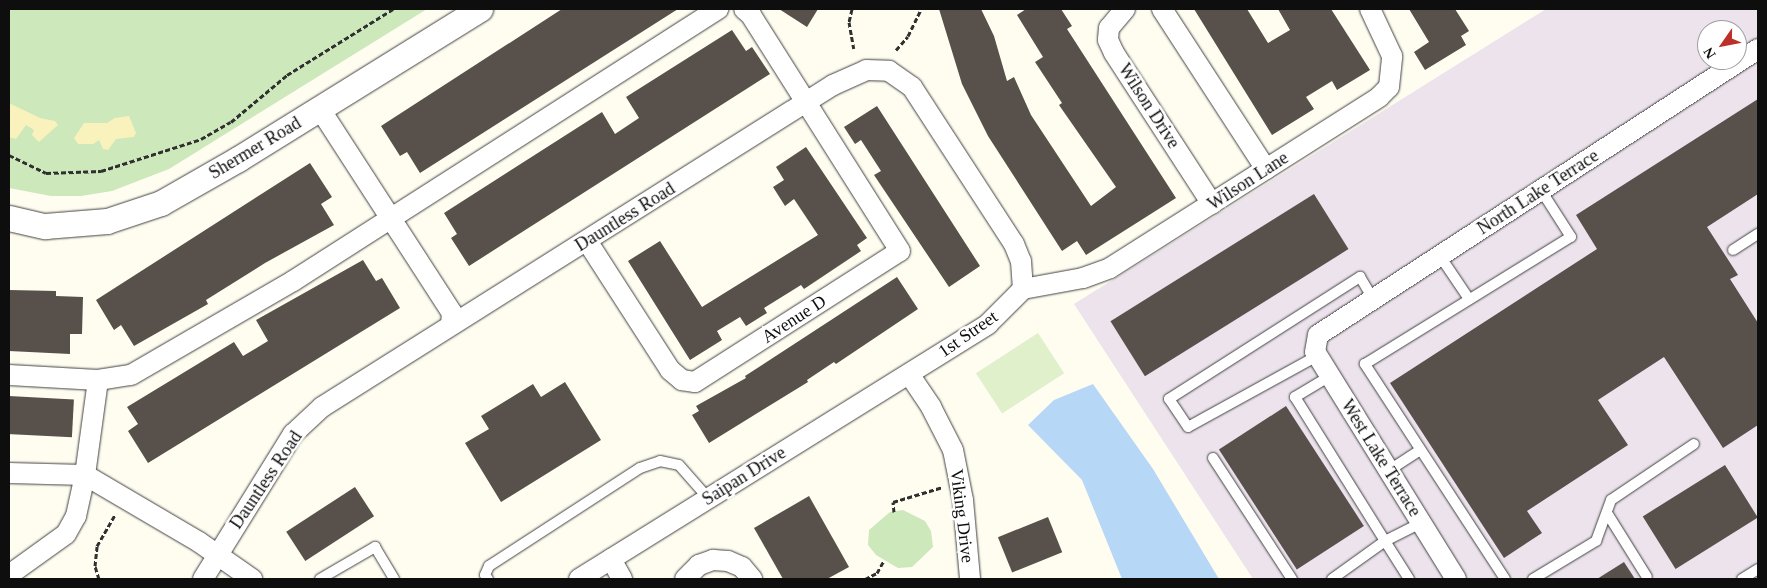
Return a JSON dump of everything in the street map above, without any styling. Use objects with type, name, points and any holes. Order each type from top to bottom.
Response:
[{"type":"street","name":"Shermer Road","points":[[9,218],[45,226],[107,220],[161,203],[320,109],[480,9]]},
{"type":"street","points":[[9,375],[98,380],[131,375],[391,219],[718,9]]},
{"type":"street","points":[[744,9],[752,15],[806,102]]},
{"type":"street","name":"Wilson Drive","points":[[1125,9],[1108,28],[1108,40],[1114,53],[1212,204]]},
{"type":"street","points":[[1162,9],[1266,169]]},
{"type":"street","name":"Wilson Lane","points":[[1023,289],[1083,278],[1110,268],[1379,97],[1388,87],[1392,56],[1370,9]]},
{"type":"street","name":"North Lake Terrace","points":[[1317,356],[1315,352],[1318,335],[1758,49]]},
{"type":"street","name":"Dauntless Road","points":[[202,579],[293,434],[322,407],[806,102],[866,70],[889,71],[907,80],[1014,244],[1021,261],[1023,289]]},
{"type":"street","name":"Avenue D","points":[[587,241],[670,370],[682,380],[696,382],[900,251],[806,102]]},
{"type":"street","points":[[320,109],[452,313],[452,325]]},
{"type":"street","name":"1st Street","points":[[909,374],[988,324],[1023,289]]},
{"type":"street","name":"West Lake Terrace","points":[[1317,356],[1456,579]]},
{"type":"street","name":"Viking Drive","points":[[909,374],[931,407],[953,450],[960,484],[970,579]]},
{"type":"street","name":"Saipan Drive","points":[[579,579],[909,374]]},
{"type":"street","points":[[9,575],[66,534],[76,516],[85,475],[98,380]]},
{"type":"street","points":[[9,473],[85,475],[217,555],[252,579]]},
{"type":"street","points":[[611,558],[622,579]]},
{"type":"street","points":[[685,579],[699,565],[713,560],[728,561],[742,567],[752,579]]},
{"type":"lane","points":[[1505,579],[1365,364],[1571,237],[1541,190]]},
{"type":"lane","points":[[1734,250],[1758,234]]},
{"type":"lane","points":[[1440,256],[1469,299]]},
{"type":"lane","points":[[1317,356],[1188,427],[1169,398],[1360,278],[1373,299]]},
{"type":"lane","points":[[1330,376],[1295,397],[1410,579]]},
{"type":"lane","points":[[1533,579],[1596,541],[1611,500],[1694,444]]},
{"type":"lane","points":[[1388,471],[1420,450]]},
{"type":"lane","points":[[1214,458],[1292,579]]},
{"type":"lane","points":[[488,579],[485,575],[489,566],[640,468],[660,461],[679,465],[708,498]]},
{"type":"lane","points":[[1606,513],[1647,577]]},
{"type":"lane","points":[[1332,579],[1385,541],[1421,523]]},
{"type":"lane","points":[[320,579],[374,547],[394,579]]},
{"type":"lane","points":[[1742,579],[1758,569]]},
{"type":"path","points":[[9,155],[46,173],[101,171],[201,139],[231,122],[287,76],[393,9]]},
{"type":"path","points":[[852,9],[849,22],[854,48]]},
{"type":"path","points":[[896,50],[908,36],[921,9]]},
{"type":"path","points":[[894,512],[893,502],[960,484]]},
{"type":"path","points":[[99,579],[95,566],[97,546],[115,514]]},
{"type":"path","points":[[865,579],[877,573],[883,562]]},
{"type":"shaded area","points":[[1546,9],[1758,9],[1758,579],[1253,579],[1074,304]]},
{"type":"green space","points":[[9,9],[427,9],[169,169],[112,191],[81,196],[51,196],[9,188]]},
{"type":"green space","points":[[1038,333],[1064,373],[1002,414],[976,373]]},
{"type":"green space","points":[[903,510],[925,521],[931,531],[933,547],[912,567],[898,568],[876,555],[868,545],[869,530],[890,512]]},
{"type":"sand","points":[[9,103],[40,118],[55,121],[58,125],[39,142],[32,135],[34,130],[26,125],[16,139],[9,137]]},
{"type":"sand","points":[[129,116],[136,133],[134,137],[116,139],[108,150],[103,149],[99,140],[93,144],[78,144],[74,138],[84,123],[107,123],[115,118]]},
{"type":"water","points":[[1093,384],[1153,469],[1219,579],[1122,579],[1082,480],[1028,425],[1054,400]]},
{"type":"building","points":[[562,9],[678,9],[420,173],[407,152],[400,156],[381,126]]},
{"type":"building","points":[[779,9],[818,9],[807,27]]},
{"type":"building","points":[[939,9],[981,9],[994,36],[1007,81],[1014,77],[1031,115],[1091,206],[1116,187],[1059,105],[1062,103],[1035,62],[1043,57],[1017,15],[1026,9],[1061,9],[1072,26],[1067,29],[1176,198],[1086,255],[1077,241],[1062,251],[988,136],[962,84]]},
{"type":"building","points":[[1194,9],[1247,9],[1268,43],[1290,30],[1278,9],[1331,9],[1370,70],[1337,90],[1332,81],[1306,97],[1314,109],[1272,135]]},
{"type":"building","points":[[1409,9],[1455,9],[1469,31],[1461,36],[1466,45],[1425,70],[1414,52],[1429,42]]},
{"type":"building","points":[[732,30],[746,51],[752,47],[770,74],[469,266],[451,238],[457,234],[444,213],[602,112],[615,134],[639,118],[626,97]]},
{"type":"building","points":[[1758,99],[1758,194],[1707,227],[1738,275],[1730,279],[1758,323],[1758,425],[1723,448],[1664,357],[1598,400],[1628,445],[1527,511],[1542,533],[1504,558],[1390,383],[1597,249],[1576,215]]},
{"type":"building","points":[[877,106],[980,266],[949,287],[874,175],[881,171],[861,140],[855,144],[844,127]]},
{"type":"building","points":[[806,147],[867,238],[857,245],[861,251],[804,289],[801,285],[764,308],[767,313],[746,326],[740,317],[717,331],[722,340],[690,360],[628,261],[660,241],[702,307],[818,235],[794,199],[785,206],[773,187],[784,180],[776,167]]},
{"type":"building","points":[[310,163],[332,197],[321,204],[334,225],[265,263],[206,300],[208,304],[134,346],[121,325],[114,330],[96,300]]},
{"type":"building","points":[[1314,194],[1348,249],[1145,376],[1110,321]]},
{"type":"building","points":[[363,260],[376,281],[382,278],[400,308],[148,463],[128,431],[138,424],[127,407],[234,342],[243,356],[268,341],[256,320]]},
{"type":"building","points":[[897,277],[918,309],[836,364],[834,362],[807,380],[808,382],[709,443],[692,415],[699,411],[696,406],[746,378],[745,376]]},
{"type":"building","points":[[9,290],[56,291],[56,296],[83,297],[82,334],[70,334],[70,354],[9,351]]},
{"type":"building","points":[[565,382],[601,440],[501,502],[465,443],[489,429],[481,416],[533,384],[541,397]]},
{"type":"building","points":[[9,396],[74,399],[72,437],[9,434]]},
{"type":"building","points":[[1286,406],[1364,526],[1297,570],[1219,450]]},
{"type":"building","points":[[1725,465],[1758,518],[1676,569],[1643,516]]},
{"type":"building","points":[[355,487],[374,516],[305,561],[286,532]]},
{"type":"building","points":[[809,496],[849,567],[827,579],[783,579],[754,528]]},
{"type":"building","points":[[1048,517],[1062,552],[1012,572],[998,537]]},
{"type":"building","points":[[1624,562],[1635,579],[1597,579]]}]
